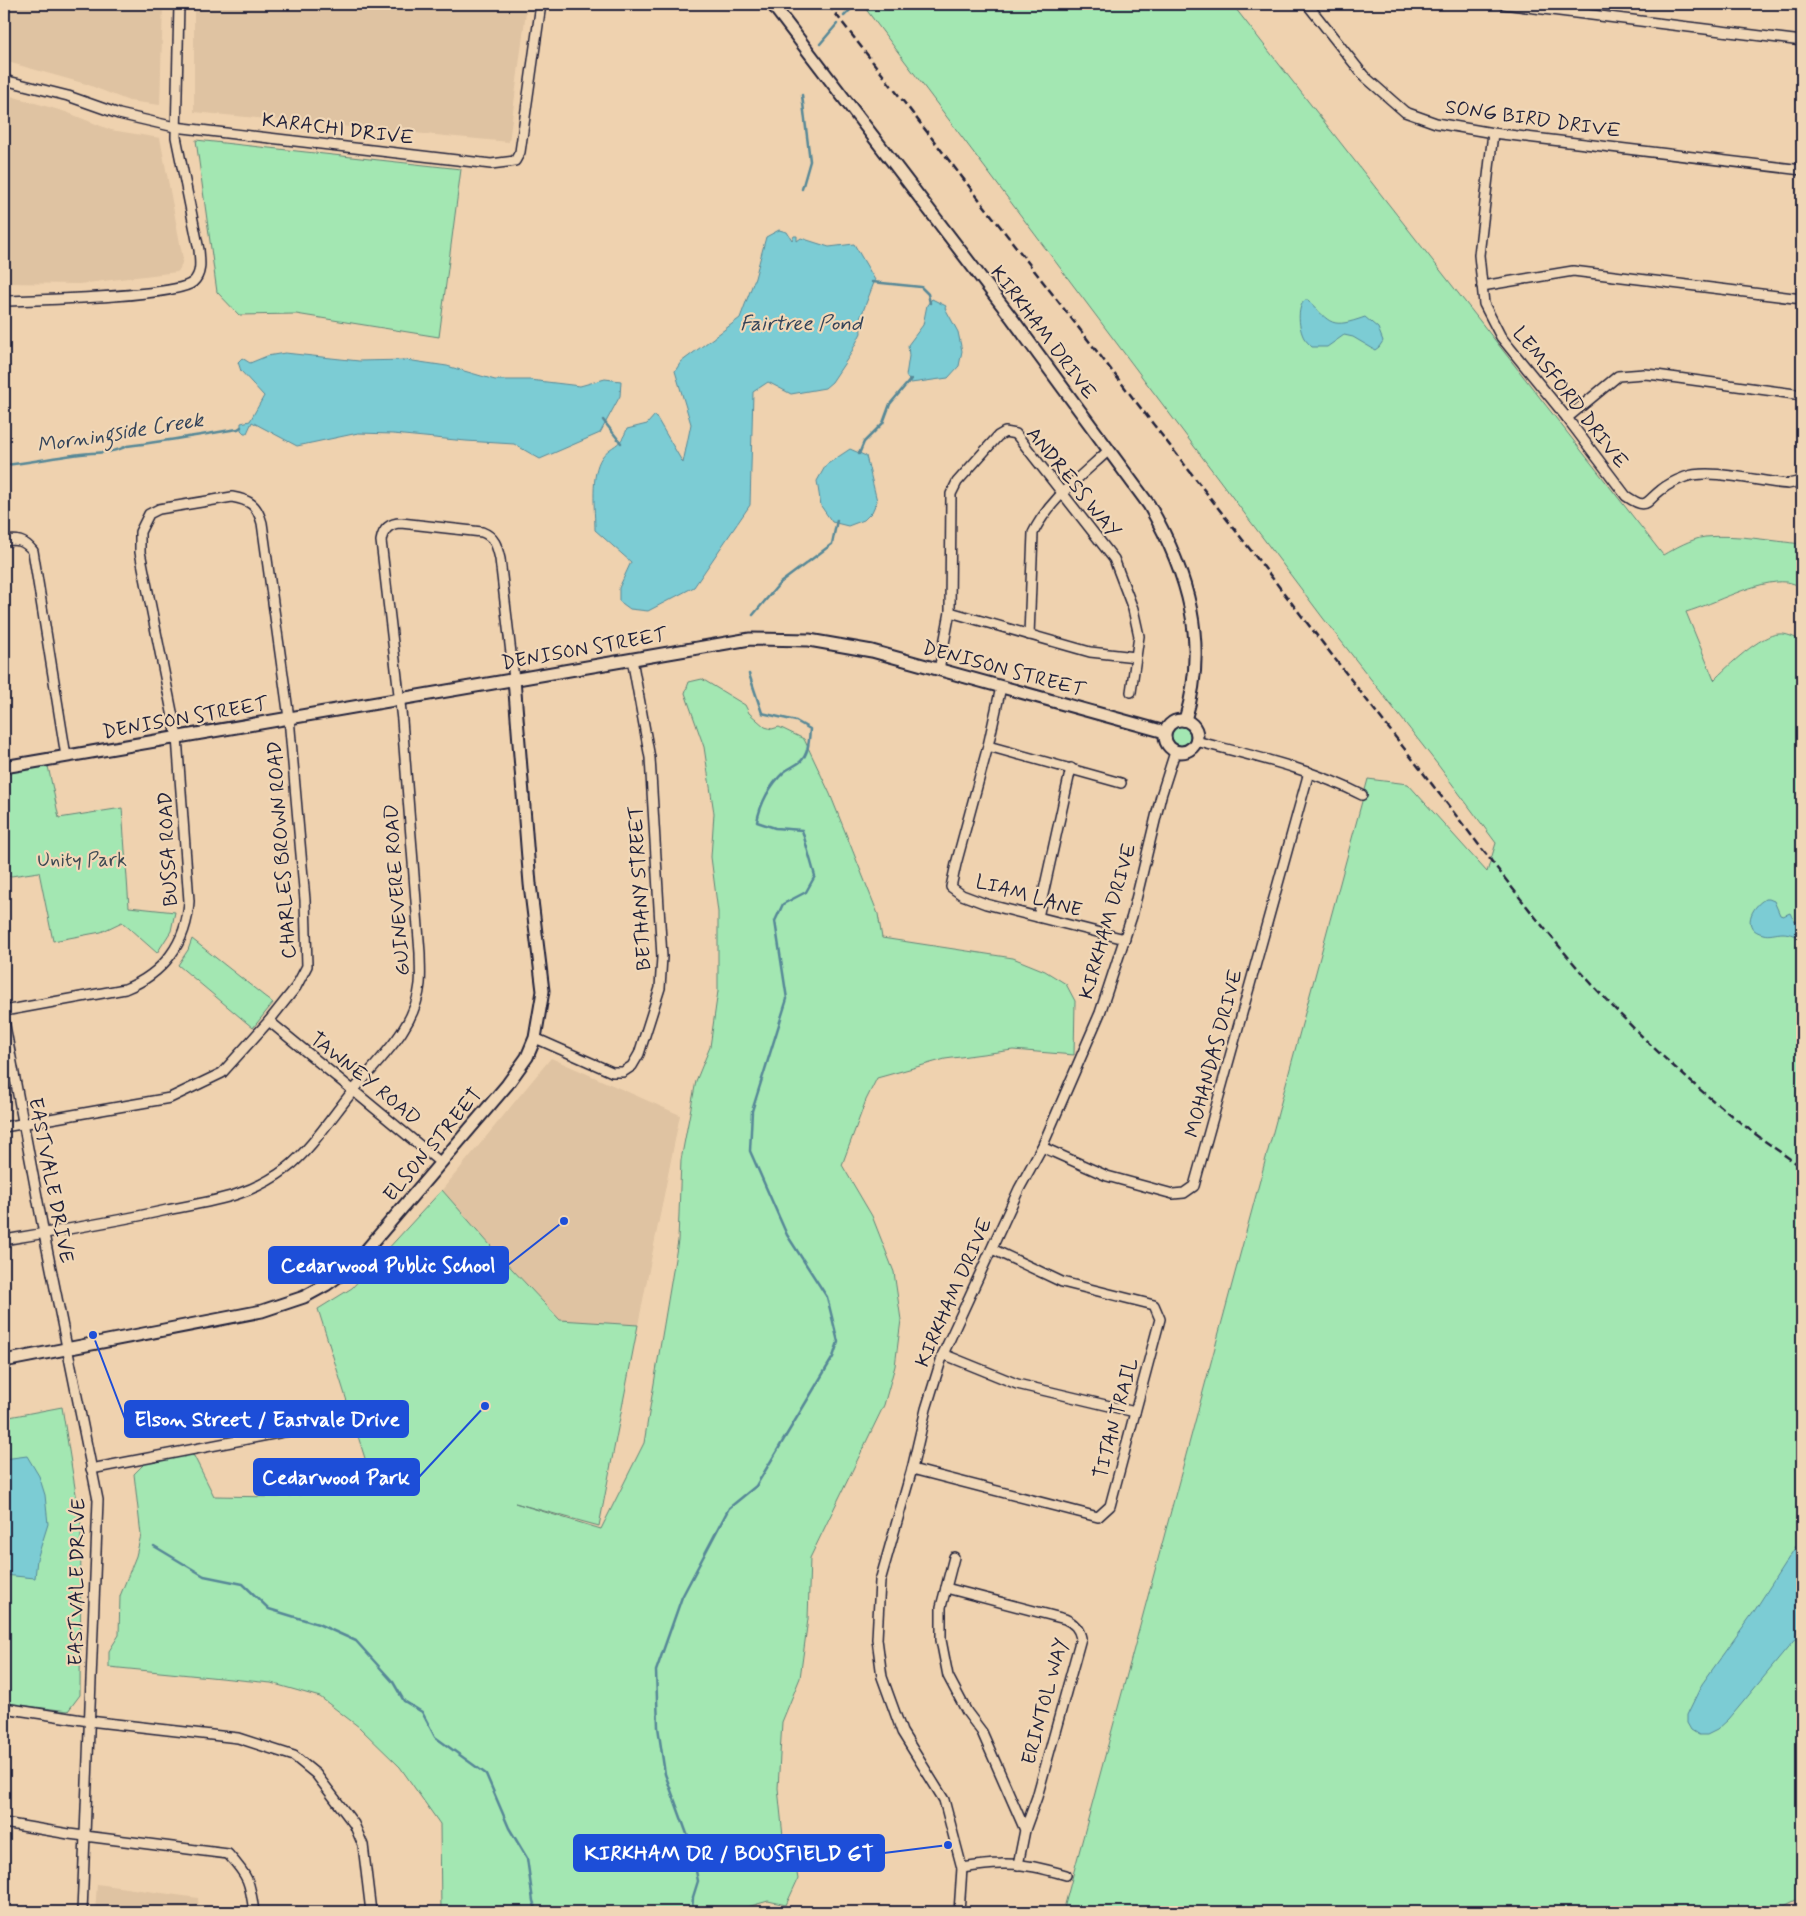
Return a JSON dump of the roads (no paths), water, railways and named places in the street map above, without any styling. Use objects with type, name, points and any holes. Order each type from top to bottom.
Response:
[{"type":"street","points":[[4,301],[58,300],[152,292],[192,283],[198,275],[200,264],[199,250],[180,163],[175,127],[179,4]]},
{"type":"street","name":"KARACHI DRIVE","points":[[4,80],[68,96],[118,114],[175,127],[491,164],[514,160],[520,152],[541,4]]},
{"type":"street","name":"KIRKHAM DRIVE","points":[[772,4],[1011,318],[1109,450],[1156,518],[1170,544],[1186,586],[1194,630],[1195,668],[1192,698],[1185,720]]},
{"type":"street","name":"SONG BIRD DRIVE","points":[[1307,4],[1364,76],[1406,112],[1436,123],[1493,132],[1802,170]]},
{"type":"street","points":[[1503,4],[1802,41]]},
{"type":"street","name":"LEMSFORD DRIVE","points":[[1493,132],[1479,256],[1484,304],[1501,337],[1567,418],[1626,496],[1636,503],[1642,504],[1652,500],[1660,490],[1685,476],[1698,473],[1788,484],[1802,481]]},
{"type":"street","points":[[1482,286],[1573,272],[1802,299]]},
{"type":"street","points":[[1567,418],[1618,376],[1633,374],[1656,375],[1802,395]]},
{"type":"street","name":"ANDRESS WAY","points":[[939,670],[950,612],[951,494],[957,482],[998,436],[1005,432],[1016,434],[1114,559],[1133,609],[1139,636],[1131,692]]},
{"type":"street","points":[[1030,635],[1033,533],[1039,520],[1063,493],[1109,450]]},
{"type":"street","name":"CHARLES BROWN ROAD","points":[[4,1127],[170,1098],[222,1073],[269,1021],[296,987],[307,966],[305,900],[289,718],[262,523],[253,504],[243,499],[232,497],[159,509],[148,514],[140,532],[140,552],[177,737]]},
{"type":"street","name":"GUINEVERE ROAD","points":[[4,1240],[120,1221],[238,1195],[265,1183],[289,1167],[301,1154],[394,1044],[414,1011],[420,984],[420,954],[400,699],[380,541],[382,532],[394,522],[482,532],[490,535],[500,559],[514,679]]},
{"type":"street","points":[[4,541],[21,540],[27,543],[33,551],[66,756]]},
{"type":"street","points":[[950,612],[1090,652],[1136,657]]},
{"type":"street","name":"DENISON STREET","points":[[4,767],[750,638],[809,640],[839,644],[1165,732]]},
{"type":"street","name":"BETHANY STREET","points":[[535,1038],[612,1072],[623,1072],[632,1066],[640,1054],[660,988],[662,957],[650,758],[632,659]]},
{"type":"street","name":"ELSON STREET","points":[[4,1361],[262,1310],[304,1297],[333,1280],[363,1254],[507,1085],[527,1057],[535,1038],[542,990],[530,884],[514,679]]},
{"type":"street","points":[[1001,687],[988,746],[1121,783]]},
{"type":"street","points":[[1185,720],[1190,722],[1196,730],[1196,741],[1194,746],[1186,752],[1175,752],[1166,745],[1165,732],[1169,724],[1174,721],[1185,720]]},
{"type":"street","name":"BUSSA ROAD","points":[[4,1011],[124,989],[142,981],[158,970],[176,948],[184,930],[189,901],[177,737]]},
{"type":"street","points":[[1196,741],[1309,772],[1362,795]]},
{"type":"street","name":"LIAM LANE","points":[[988,746],[951,888],[962,895],[986,904],[1125,940]]},
{"type":"street","name":"KIRKHAM DRIVE","points":[[959,1912],[962,1868],[944,1800],[902,1732],[882,1677],[877,1639],[880,1580],[912,1470],[926,1409],[943,1354],[1020,1189],[1042,1147],[1100,1013],[1125,940],[1161,796],[1175,752]]},
{"type":"street","points":[[1038,917],[1070,768]]},
{"type":"street","name":"MOHANDAS DRIVE","points":[[1042,1147],[1106,1176],[1173,1194],[1184,1193],[1194,1186],[1309,772]]},
{"type":"street","name":"EASTVALE DRIVE","points":[[4,1020],[44,1234],[98,1500],[82,1912]]},
{"type":"street","name":"TAWNEY ROAD","points":[[269,1021],[441,1163]]},
{"type":"street","name":"TITAN TRAIL","points":[[912,1470],[1098,1517],[1110,1506],[1160,1319],[1154,1305],[1062,1282],[992,1249]]},
{"type":"street","points":[[943,1354],[1017,1384],[1135,1412]]},
{"type":"street","points":[[92,1469],[325,1424]]},
{"type":"street","points":[[954,1557],[941,1607],[941,1640],[948,1676],[967,1712],[982,1732],[1025,1830],[1018,1865]]},
{"type":"street","name":"ERINTOL WAY","points":[[946,1588],[1065,1619],[1080,1631],[1081,1638],[1057,1725],[1037,1797],[1025,1830]]},
{"type":"street","points":[[4,1708],[89,1721],[238,1738],[294,1756],[316,1774],[354,1824],[363,1845],[371,1912]]},
{"type":"street","points":[[4,1823],[84,1836],[228,1854],[244,1871],[250,1887],[254,1912]]},
{"type":"street","points":[[962,1868],[1000,1864],[1018,1865],[1036,1867],[1066,1875]]},
{"type":"water","name":"Fairtree Pond","points":[[779,230],[787,232],[792,240],[794,236],[797,236],[797,241],[801,238],[829,247],[854,244],[875,280],[860,319],[861,333],[850,355],[832,382],[825,388],[791,394],[768,382],[753,392],[750,505],[694,587],[648,611],[630,609],[619,601],[619,588],[631,562],[595,530],[594,492],[598,464],[606,453],[622,440],[627,429],[647,424],[655,415],[683,463],[691,424],[675,371],[681,362],[740,318],[755,278],[766,237]]},
{"type":"water","points":[[932,299],[946,306],[945,308],[958,332],[962,351],[959,366],[948,378],[911,383],[906,376],[909,356],[908,345],[923,325],[927,305]]},
{"type":"water","points":[[1305,300],[1308,300],[1332,322],[1345,323],[1365,317],[1378,328],[1383,341],[1375,350],[1353,337],[1344,335],[1327,347],[1312,347],[1304,338],[1300,324],[1300,308]]},
{"type":"water","points":[[285,353],[359,361],[406,360],[447,366],[495,380],[530,380],[580,386],[605,379],[621,381],[620,396],[600,433],[540,459],[514,444],[393,434],[358,433],[297,446],[252,422],[247,433],[241,430],[241,423],[250,421],[264,396],[241,371],[238,362],[242,358],[250,363],[267,356]]},
{"type":"water","points":[[850,449],[866,456],[877,501],[872,512],[864,520],[848,526],[832,522],[821,506],[817,481],[826,465]]},
{"type":"water","points":[[1765,899],[1774,901],[1780,915],[1783,916],[1790,913],[1794,921],[1802,922],[1802,935],[1797,936],[1783,933],[1765,935],[1752,928],[1750,918],[1752,912]]},
{"type":"water","points":[[27,1456],[39,1476],[45,1495],[48,1524],[37,1559],[35,1578],[4,1575],[4,1459]]},
{"type":"water","points":[[1802,1537],[1802,1631],[1729,1719],[1717,1730],[1707,1735],[1699,1735],[1691,1730],[1687,1723],[1687,1715],[1702,1684],[1753,1613]]},
{"type":"waterway","name":"Morningside Creek","points":[[844,16],[856,4]]},
{"type":"waterway","name":"Morningside Creek","points":[[820,44],[837,24]]},
{"type":"waterway","name":"Morningside Creek","points":[[802,95],[810,161],[802,189]]},
{"type":"waterway","name":"Morningside Creek","points":[[872,282],[921,287],[928,294],[930,303]]},
{"type":"waterway","name":"Morningside Creek","points":[[859,454],[864,442],[883,423],[890,404],[911,379]]},
{"type":"waterway","points":[[603,420],[621,443]]},
{"type":"waterway","name":"Morningside Creek","points":[[4,465],[108,452],[127,446],[241,427]]},
{"type":"waterway","name":"Morningside Creek","points":[[753,615],[780,583],[832,544],[837,520]]},
{"type":"waterway","name":"Morningside Creek","points":[[692,1912],[693,1897],[698,1881],[691,1845],[665,1774],[658,1727],[656,1671],[682,1597],[729,1508],[756,1486],[833,1357],[838,1342],[827,1297],[787,1235],[750,1151],[752,1111],[787,999],[775,921],[783,904],[806,892],[815,876],[802,830],[775,828],[757,822],[763,802],[774,783],[784,772],[803,759],[808,747],[810,729],[796,721],[762,713],[749,674]]},
{"type":"waterway","points":[[154,1546],[204,1576],[243,1584],[269,1609],[318,1624],[356,1641],[393,1682],[404,1701],[422,1712],[435,1737],[486,1774],[509,1828],[527,1858],[533,1901],[537,1912]]},
{"type":"railway","points":[[828,4],[1507,882],[1566,954],[1614,1008],[1664,1058],[1717,1104],[1802,1167]]},
{"type":"railway","points":[[1794,1912],[1802,1908]]},
{"type":"place","name":"Cedarwood Public School","points":[[564,1221]]},
{"type":"place","name":"Elson Street / Eastvale Drive","points":[[93,1335]]},
{"type":"place","name":"Cedarwood Park","points":[[485,1406]]},
{"type":"place","name":"KIRKHAM DR / BOUSFIELD GT","points":[[948,1845]]},
{"type":"park label","name":"Unity Park","points":[[82,859]]}]
